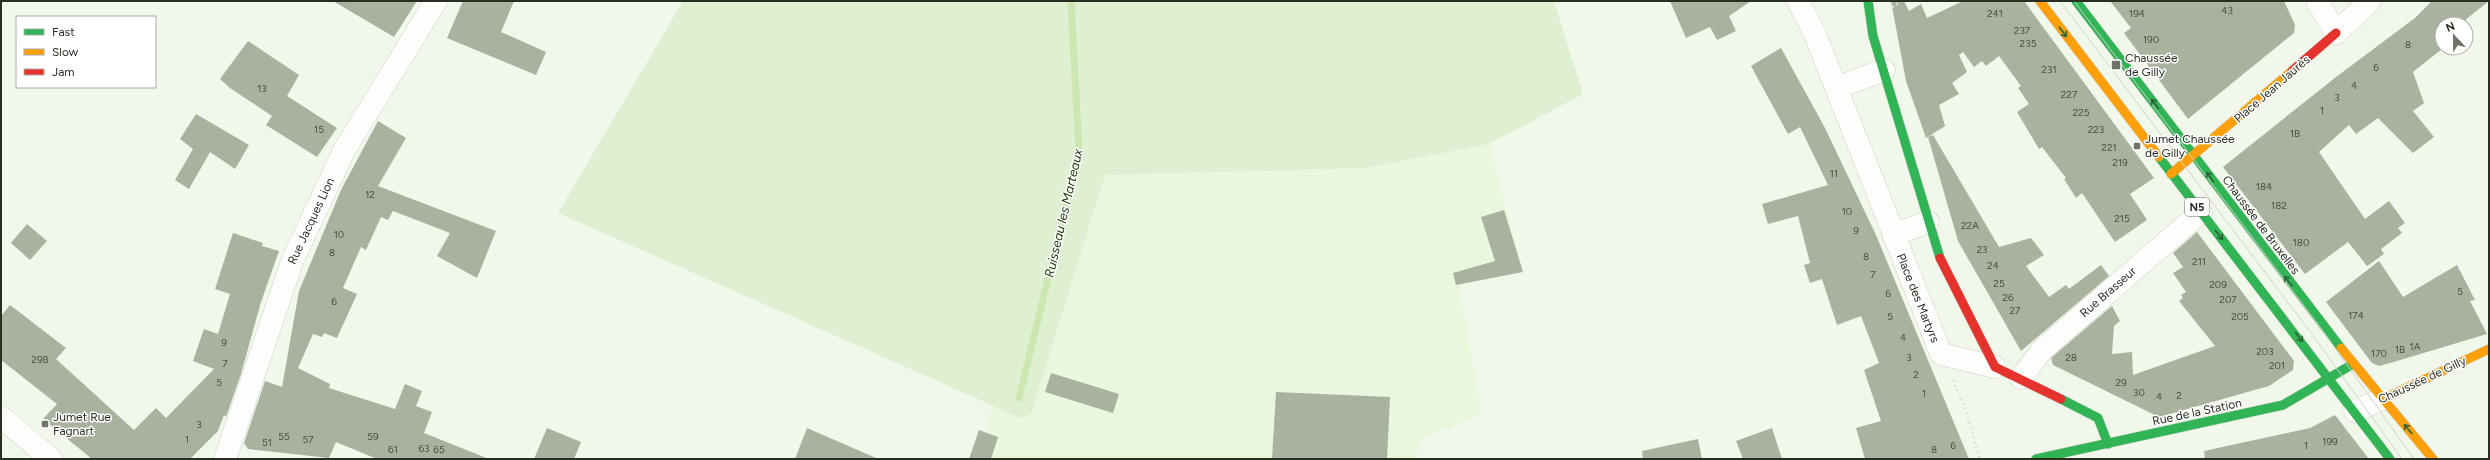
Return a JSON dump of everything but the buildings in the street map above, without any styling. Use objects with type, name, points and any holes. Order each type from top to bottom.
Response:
[{"type":"street","name":"Rue Jacques Lion","points":[[225,459],[293,259],[345,149],[436,1]]},
{"type":"street","name":"Place des Martyrs","points":[[1798,1],[1815,34],[1941,354],[1995,367],[2021,378],[2098,418],[2108,444]]},
{"type":"street","points":[[1868,1],[1873,36],[1938,256],[1995,367]]},
{"type":"street","name":"N5","points":[[2040,1],[2171,174],[2330,378],[2390,459]]},
{"type":"street","name":"Chaussée de Bruxelles","points":[[2076,1],[2353,364],[2433,459]]},
{"type":"street","points":[[2317,1],[2336,33]]},
{"type":"street","name":"Place Jean Jaurès","points":[[2171,174],[2194,156],[2336,33],[2370,1]]},
{"type":"street","points":[[1836,88],[1884,70]]},
{"type":"street","name":"Rue Brasseur","points":[[2021,378],[2042,350],[2201,212]]},
{"type":"street","points":[[1893,235],[1928,222]]},
{"type":"street","name":"Chaussée de Gilly","points":[[2355,411],[2489,349]]},
{"type":"street","name":"Rue de la Station","points":[[2036,459],[2283,405],[2353,364]]},
{"type":"street","points":[[1,417],[51,459]]},
{"type":"path","points":[[1941,354],[1964,405],[1980,459]]},
{"type":"shaded area","points":[[683,1],[1554,1],[1583,94],[1489,144],[1366,168],[1105,175],[1031,414],[1021,418],[558,213]]},
{"type":"shaded area","points":[[1489,144],[1523,270],[1459,286],[1482,414],[1418,440],[1417,459],[982,459],[992,405],[1021,417],[1105,175],[1366,168]]},
{"type":"waterway","name":"Ruisseau les Marteaux","points":[[1019,398],[1079,151],[1071,1]]},
{"type":"tram line","points":[[2060,1],[2314,337],[2402,459]]},
{"type":"tram line","points":[[2074,1],[2323,331],[2414,459]]},
{"type":"traffic: fast","points":[[1868,1],[1873,36],[1940,258]]},
{"type":"traffic: fast","points":[[2076,1],[2341,348]]},
{"type":"traffic: fast","points":[[2159,157],[2390,459]]},
{"type":"traffic: fast","points":[[2036,459],[2283,405],[2353,364]]},
{"type":"traffic: fast","points":[[2061,399],[2098,418],[2108,444]]},
{"type":"traffic: slow","points":[[2040,1],[2159,157]]},
{"type":"traffic: slow","points":[[2171,174],[2292,71]]},
{"type":"traffic: slow","points":[[2341,348],[2433,459]]},
{"type":"traffic: slow","points":[[2383,399],[2489,349]]},
{"type":"traffic: jam","points":[[2292,71],[2336,33]]},
{"type":"traffic: jam","points":[[1940,258],[1995,367],[2061,399]]},
{"type":"place","name":"Chaussée de Gilly","points":[[2116,65]]},
{"type":"place","name":"Jumet Chaussée de Gilly","points":[[2137,146]]},
{"type":"place","name":"Jumet Rue Fagnart","points":[[45,424]]}]
